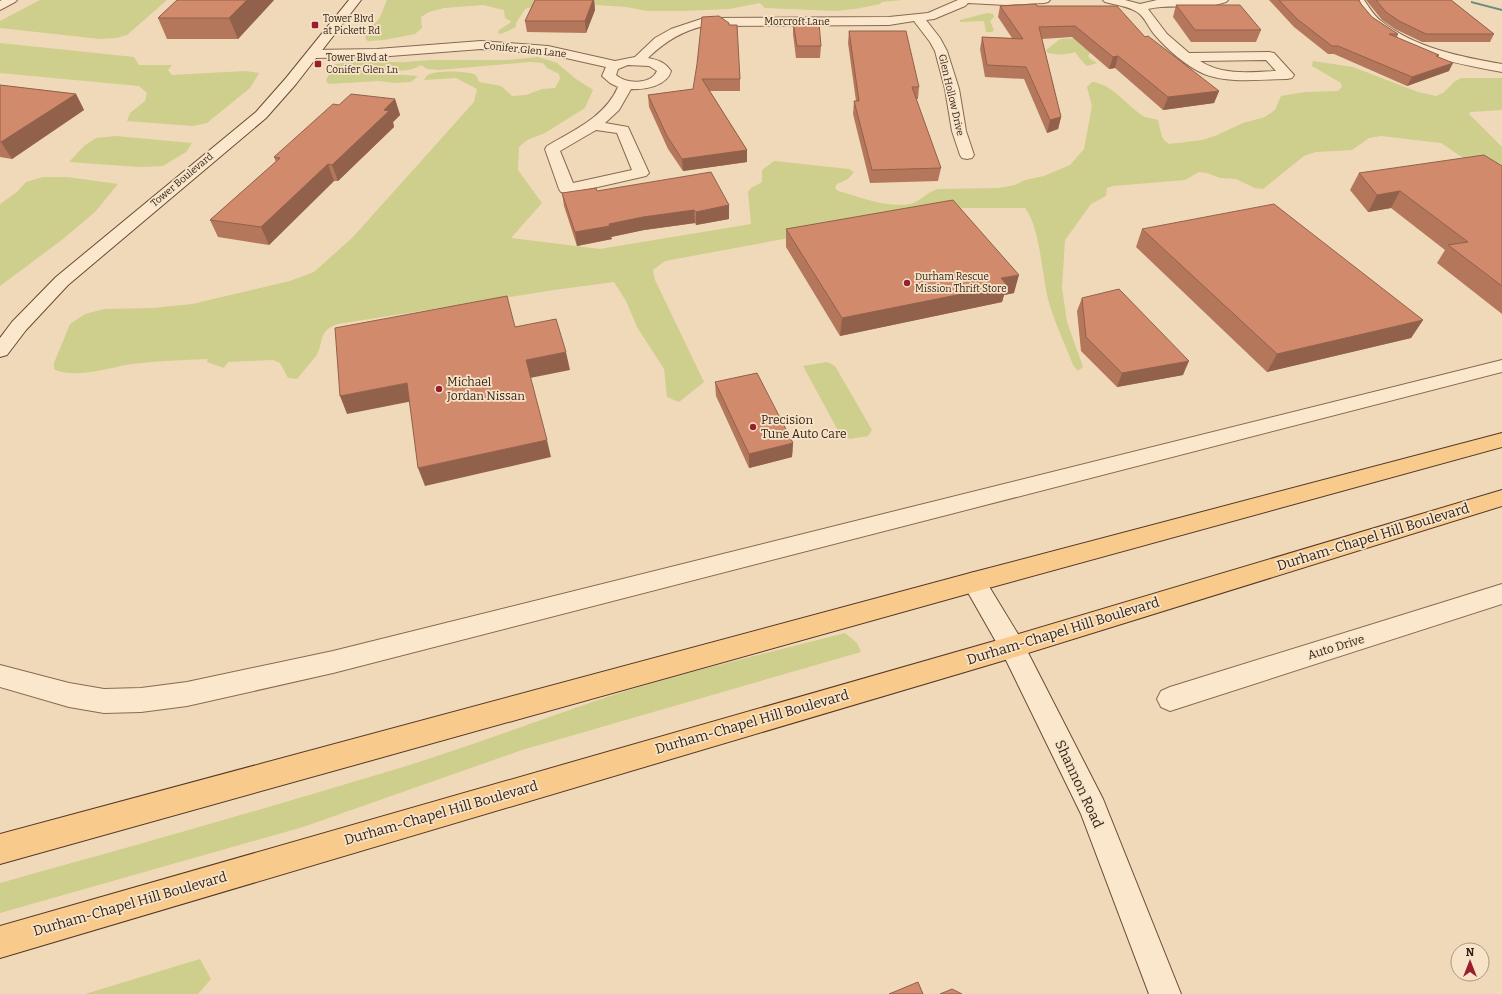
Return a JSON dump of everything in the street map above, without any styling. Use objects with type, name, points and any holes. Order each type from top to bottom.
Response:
[{"type":"main road","points":[[0,849],[974,582],[1502,440]]},
{"type":"main road","name":"Durham-Chapel Hill Boulevard","points":[[0,942],[1012,647],[1502,498]]},
{"type":"street","points":[[0,6],[11,0]]},
{"type":"street","name":"Tower Boulevard","points":[[0,351],[18,326],[62,281],[261,115],[313,54],[355,0]]},
{"type":"street","name":"Morcroft Lane","points":[[638,61],[664,36],[693,24],[704,22],[866,22],[918,18],[930,16],[947,10],[961,4],[964,0]]},
{"type":"street","points":[[971,0],[1006,2],[1044,0]]},
{"type":"street","points":[[1109,0],[1138,8],[1146,14],[1158,31],[1187,57],[1195,64],[1214,73],[1233,76],[1287,75],[1269,56],[1187,57]]},
{"type":"street","points":[[1138,8],[1166,1],[1183,4],[1201,4],[1222,0]]},
{"type":"street","points":[[1358,0],[1377,24],[1415,45],[1441,54],[1502,68]]},
{"type":"street","name":"Glen Hollow Drive","points":[[918,18],[936,41],[941,51],[952,89],[959,131],[967,155]]},
{"type":"street","name":"Conifer Glen Lane","points":[[313,54],[377,53],[463,45],[487,45],[548,50],[616,65]]},
{"type":"street","points":[[638,61],[657,64],[662,67],[664,71],[663,75],[653,82],[636,85],[612,80],[609,76],[608,72],[616,65],[638,61]]},
{"type":"street","points":[[594,125],[623,130],[641,173],[566,189],[552,149],[594,125],[613,109],[623,95],[626,84]]},
{"type":"street","points":[[0,676],[69,695],[104,701],[141,700],[187,694],[341,660],[1502,366]]},
{"type":"street","name":"Shannon Road","points":[[974,582],[1012,647],[1092,809],[1165,994]]},
{"type":"street","name":"Auto Drive","points":[[1170,699],[1502,594]]},
{"type":"green space","points":[[40,0],[167,0],[127,35],[116,38],[100,39],[0,28],[0,21]]},
{"type":"green space","points":[[387,0],[903,0],[882,2],[880,4],[855,9],[835,11],[765,8],[760,3],[729,9],[682,11],[647,11],[626,7],[582,4],[535,6],[525,9],[516,23],[516,27],[501,34],[498,33],[499,30],[511,21],[505,18],[504,10],[483,5],[444,8],[429,12],[421,17],[422,28],[415,34],[384,40],[368,41],[366,40],[367,30],[379,18]]},
{"type":"green space","points":[[987,13],[993,14],[994,17],[990,21],[994,30],[992,32],[986,32],[984,21],[960,22],[960,20]]},
{"type":"green space","points":[[1082,38],[1091,52],[1088,56],[1097,63],[1087,66],[1075,52],[1069,54],[1058,54],[1048,53],[1046,50],[1060,39]]},
{"type":"green space","points":[[0,43],[134,57],[139,65],[172,65],[168,70],[172,75],[245,71],[259,73],[250,88],[207,123],[193,126],[127,121],[130,113],[145,101],[147,93],[139,86],[0,73]]},
{"type":"green space","points":[[538,57],[557,63],[576,79],[593,90],[585,108],[545,133],[527,140],[519,147],[518,170],[542,203],[511,238],[600,249],[751,224],[748,192],[751,188],[762,182],[762,170],[774,161],[849,169],[854,172],[848,179],[837,184],[835,188],[838,191],[882,203],[901,205],[913,203],[930,192],[938,189],[999,188],[1015,185],[1025,180],[1044,176],[1070,165],[1084,149],[1092,106],[1087,87],[1092,82],[1107,87],[1145,117],[1158,120],[1162,137],[1169,144],[1202,140],[1215,136],[1243,123],[1265,117],[1275,110],[1281,96],[1305,92],[1338,91],[1342,87],[1341,83],[1312,66],[1313,61],[1353,67],[1418,92],[1436,96],[1443,93],[1454,82],[1461,78],[1502,78],[1502,110],[1470,112],[1469,114],[1502,147],[1502,184],[1441,143],[1381,136],[1369,138],[1352,150],[1316,152],[1304,156],[1263,189],[1255,188],[1236,179],[1220,178],[1207,173],[1199,172],[1185,180],[1113,186],[1107,188],[1106,196],[1091,204],[1065,240],[1062,288],[1067,322],[1083,367],[1078,371],[1073,365],[1050,308],[1034,227],[1025,208],[951,208],[665,261],[653,270],[655,280],[704,382],[679,402],[667,397],[664,369],[637,327],[626,301],[614,282],[338,324],[331,327],[324,333],[319,351],[297,379],[288,378],[280,363],[273,360],[228,362],[224,368],[207,362],[208,359],[132,364],[81,373],[62,372],[54,369],[54,363],[70,324],[85,314],[105,309],[153,308],[192,304],[290,281],[314,272],[353,237],[474,102],[477,89],[456,78],[424,80],[426,76],[438,72],[460,72],[472,74],[476,75],[479,82],[501,86],[512,96],[526,95],[542,89],[555,88],[560,79],[559,74],[547,68],[543,63],[530,62],[439,70],[427,69],[421,65],[401,71],[366,69],[364,72],[418,76],[411,82],[396,83],[378,81],[329,84],[326,81],[332,66],[351,62],[507,60]]},
{"type":"green space","points":[[116,136],[192,143],[186,152],[163,166],[139,167],[69,162],[84,146],[96,138]]},
{"type":"green space","points":[[43,177],[67,177],[118,184],[95,212],[63,239],[0,286],[0,204],[17,192],[26,182]]},
{"type":"green space","points":[[827,362],[835,366],[872,430],[868,436],[850,439],[841,436],[803,366]]},
{"type":"green space","points":[[845,633],[857,643],[861,652],[522,750],[303,827],[0,913],[0,883],[200,827],[400,768],[451,752],[601,699],[661,681]]},
{"type":"green space","points":[[200,959],[211,979],[198,994],[85,994]]},
{"type":"building","points":[[177,0],[247,0],[229,18],[158,18]]},
{"type":"building","points":[[535,0],[593,0],[585,21],[525,21]]},
{"type":"building","points":[[1279,0],[1359,0],[1372,17],[1398,34],[1389,34],[1439,55],[1436,56],[1453,63],[1412,77],[1338,46],[1332,46],[1297,19]]},
{"type":"building","points":[[1376,0],[1451,0],[1494,34],[1426,34],[1399,21],[1386,12]]},
{"type":"building","points":[[1036,4],[1037,6],[1117,6],[1145,37],[1148,36],[1219,91],[1168,97],[1118,56],[1113,57],[1075,26],[1039,27],[1061,117],[1050,120],[1026,67],[987,65],[982,37],[1023,39],[1000,6]]},
{"type":"building","points":[[1176,5],[1240,5],[1261,30],[1195,30]]},
{"type":"building","points":[[719,16],[729,23],[729,25],[737,25],[740,79],[702,79],[747,150],[682,159],[667,136],[648,95],[693,89],[702,17]]},
{"type":"building","points":[[793,22],[819,23],[821,46],[797,46]]},
{"type":"building","points":[[849,31],[906,31],[919,87],[912,87],[941,168],[872,170],[854,101],[859,101]]},
{"type":"building","points":[[0,85],[76,94],[0,142]]},
{"type":"building","points":[[351,94],[395,99],[384,110],[389,111],[332,165],[328,164],[261,227],[210,220],[280,158],[274,157],[333,104],[339,105]]},
{"type":"building","points":[[1484,155],[1502,166],[1502,286],[1448,245],[1468,242],[1400,191],[1377,195],[1359,173]]},
{"type":"building","points":[[711,172],[729,205],[696,212],[694,210],[643,217],[609,224],[610,226],[575,232],[562,193],[596,188],[597,191]]},
{"type":"building","name":"Durham Rescue Mission Thrift Store","points":[[953,200],[1019,275],[1001,278],[1007,285],[842,318],[786,229]]},
{"type":"building","points":[[1274,204],[1423,320],[1277,354],[1142,229]]},
{"type":"building","points":[[1119,289],[1189,361],[1122,373],[1086,337],[1082,298]]},
{"type":"building","name":"Michael Jordan Nissan","points":[[507,296],[515,327],[556,319],[566,352],[526,360],[547,440],[418,468],[407,383],[340,396],[335,328]]},
{"type":"building","name":"Precision Tune Auto Care","points":[[757,373],[793,443],[749,454],[715,382]]},
{"type":"building","points":[[918,982],[923,994],[889,994]]},
{"type":"building","points":[[952,989],[962,994],[940,994]]},
{"type":"waterway","points":[[1472,2],[1502,10]]},
{"type":"place","name":"Tower Blvd at Pickett Rd","points":[[315,25]]},
{"type":"place","name":"Tower Blvd at Conifer Glen Ln","points":[[318,64]]},
{"type":"place","name":"Durham Rescue Mission Thrift Store","points":[[907,283]]},
{"type":"place","name":"Michael Jordan Nissan","points":[[439,389]]},
{"type":"place","name":"Precision Tune Auto Care","points":[[753,427]]}]
